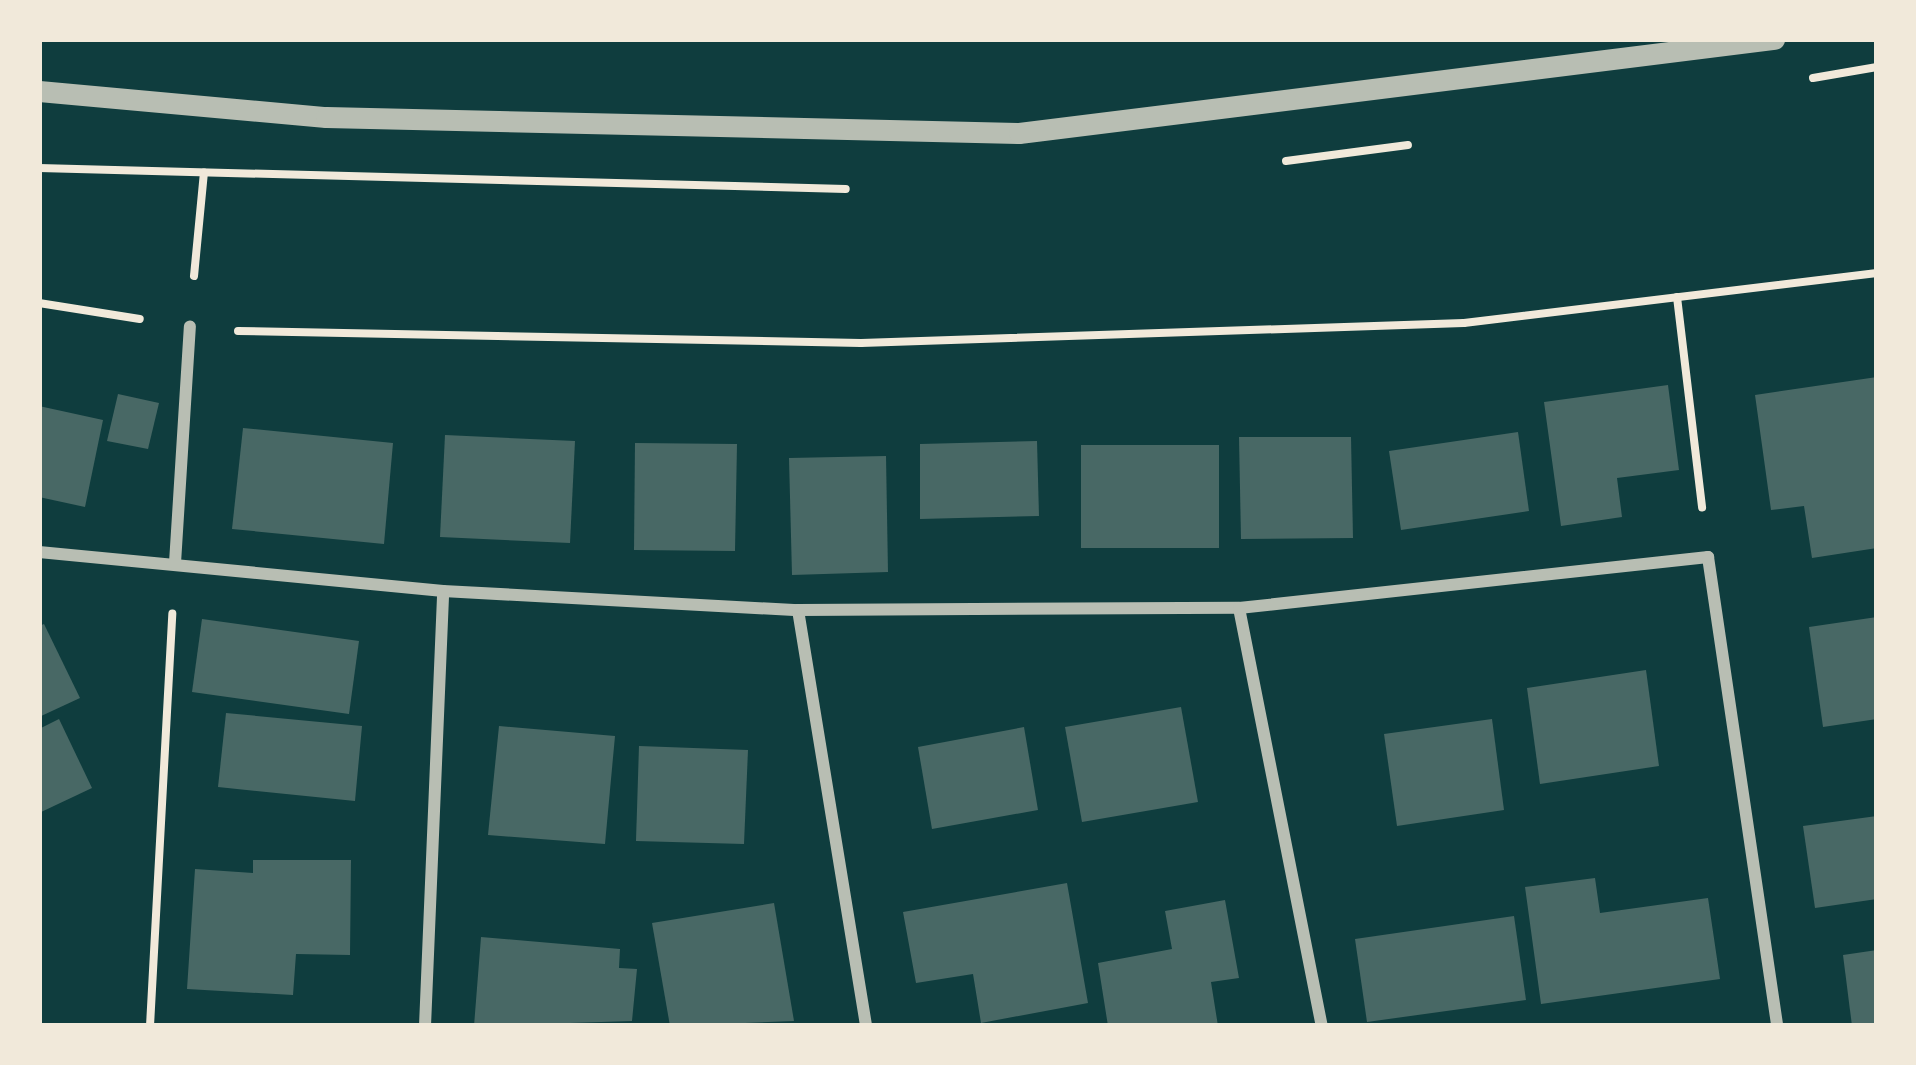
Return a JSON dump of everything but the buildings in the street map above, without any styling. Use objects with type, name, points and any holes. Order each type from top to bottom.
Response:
[{"type":"street","points":[[39,91],[326,117],[1018,133],[1774,39]]},
{"type":"street","points":[[175,563],[190,326]]},
{"type":"street","points":[[39,552],[443,591],[798,610],[1239,608],[1708,557],[1777,1026]]},
{"type":"street","points":[[425,1026],[443,591]]},
{"type":"street","points":[[1239,608],[1322,1026]]},
{"type":"street","points":[[798,610],[866,1026]]},
{"type":"path","points":[[190,326],[206,149]]},
{"type":"path","points":[[39,303],[282,335],[861,343],[1464,323],[1877,273]]},
{"type":"path","points":[[1677,297],[1708,557]]},
{"type":"path","points":[[150,1026],[175,563]]}]
